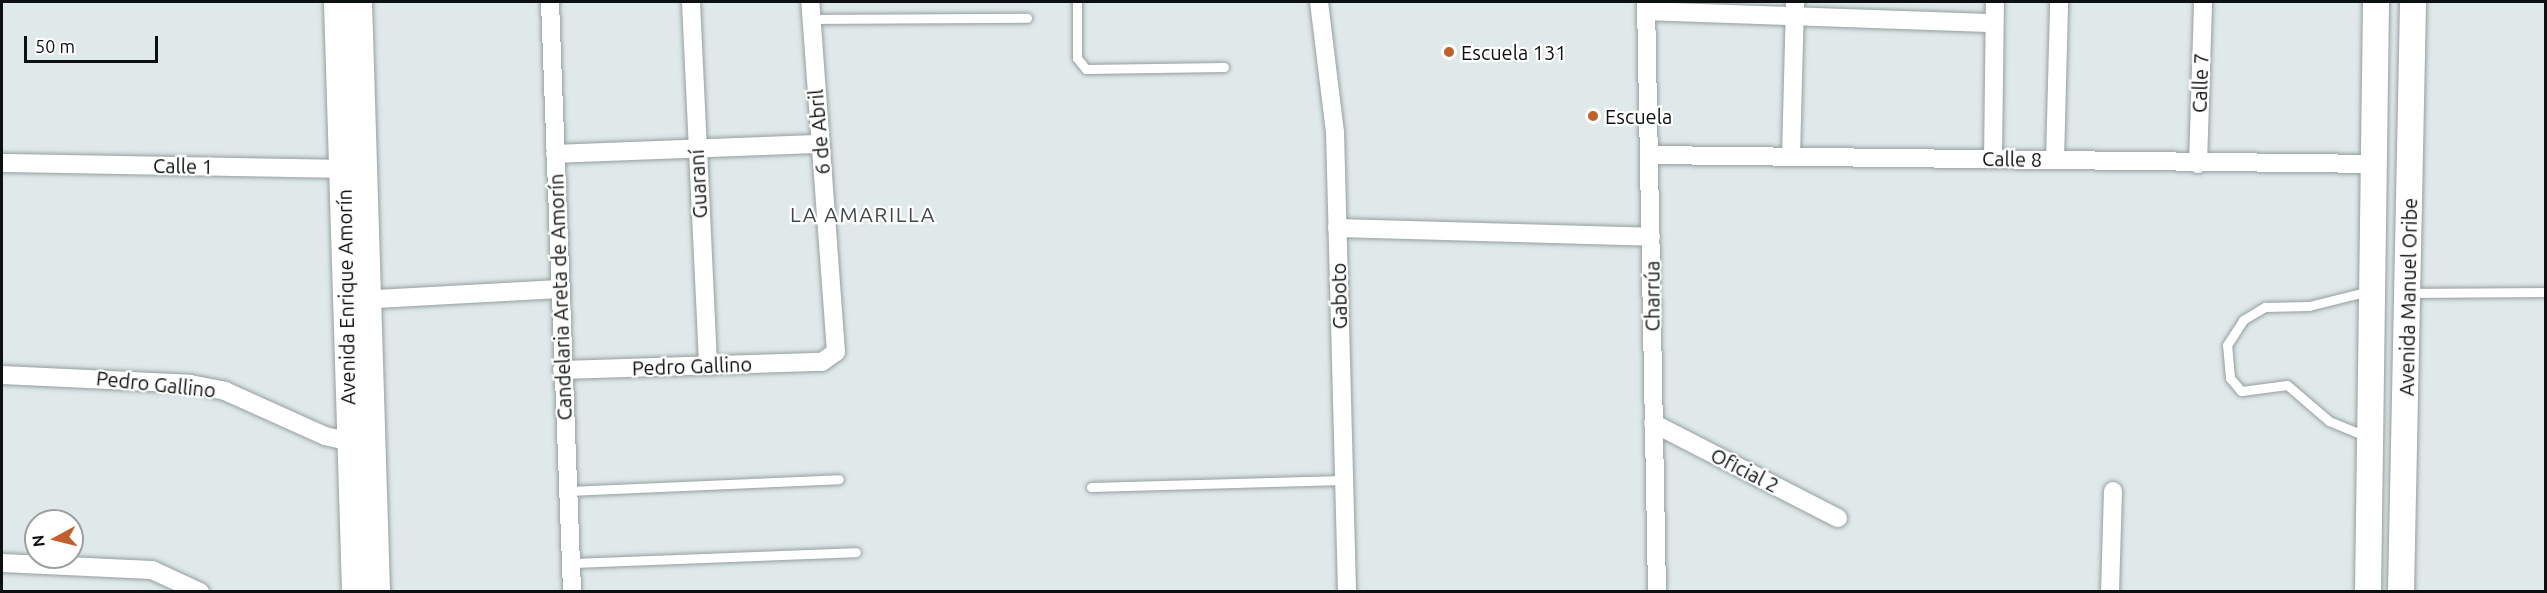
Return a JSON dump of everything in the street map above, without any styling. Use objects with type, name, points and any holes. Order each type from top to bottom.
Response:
[{"type":"street","name":"Avenida Enrique Amorín","points":[[337,2],[354,169]]},
{"type":"street","name":"Avenida Enrique Amorín","points":[[355,591],[360,444],[354,169],[359,2]]},
{"type":"street","name":"Candelaria Areta de Amorín","points":[[550,2],[572,591]]},
{"type":"street","name":"Guaraní","points":[[691,2],[696,150],[708,366]]},
{"type":"street","name":"Gaboto","points":[[1319,2],[1335,132],[1347,591]]},
{"type":"street","points":[[1993,159],[1995,2]]},
{"type":"street","points":[[2055,160],[2059,2]]},
{"type":"street","name":"Calle 7","points":[[2198,164],[2203,2]]},
{"type":"street","name":"Avenida Manuel Oribe","points":[[2368,591],[2376,2]]},
{"type":"street","name":"Avenida Manuel Oribe","points":[[2401,591],[2409,293],[2413,2]]},
{"type":"street","points":[[1646,6],[1794,7],[1994,23]]},
{"type":"street","name":"Charrúa","points":[[1646,6],[1651,155],[1657,591]]},
{"type":"street","points":[[1791,156],[1794,7]]},
{"type":"street","name":"6 de Abril","points":[[810,10],[837,327],[836,352],[822,362]]},
{"type":"street","points":[[555,154],[820,144]]},
{"type":"street","name":"Calle 8","points":[[1651,155],[2198,164],[2373,164]]},
{"type":"street","name":"Calle 1","points":[[2,163],[354,169]]},
{"type":"street","points":[[1337,228],[1651,237]]},
{"type":"street","points":[[357,300],[560,289]]},
{"type":"street","name":"Pedro Gallino","points":[[562,370],[822,362]]},
{"type":"street","name":"Pedro Gallino","points":[[2,375],[190,384],[225,391],[360,444]]},
{"type":"street","name":"Oficial 2","points":[[1653,423],[1838,518]]},
{"type":"street","name":"Avenida Enrique Amorín","points":[[360,444],[377,591]]},
{"type":"street","points":[[2110,591],[2113,491]]},
{"type":"street","points":[[2,563],[152,570],[200,591]]},
{"type":"lane","points":[[1077,2],[1077,58],[1086,69],[1224,67]]},
{"type":"lane","points":[[810,10],[1027,18]]},
{"type":"lane","points":[[2370,437],[2329,421],[2287,385],[2256,393],[2241,391],[2230,378],[2227,345],[2243,320],[2265,307],[2309,306],[2372,290]]},
{"type":"lane","points":[[2409,293],[2546,292]]},
{"type":"lane","points":[[568,491],[839,479]]},
{"type":"lane","points":[[1091,487],[1343,480]]},
{"type":"lane","points":[[571,563],[856,552]]},
{"type":"place","name":"Escuela 131","points":[[1449,52]]},
{"type":"place","name":"Escuela","points":[[1593,116]]},
{"type":"district","name":"LA AMARILLA","points":[[863,214]]}]
